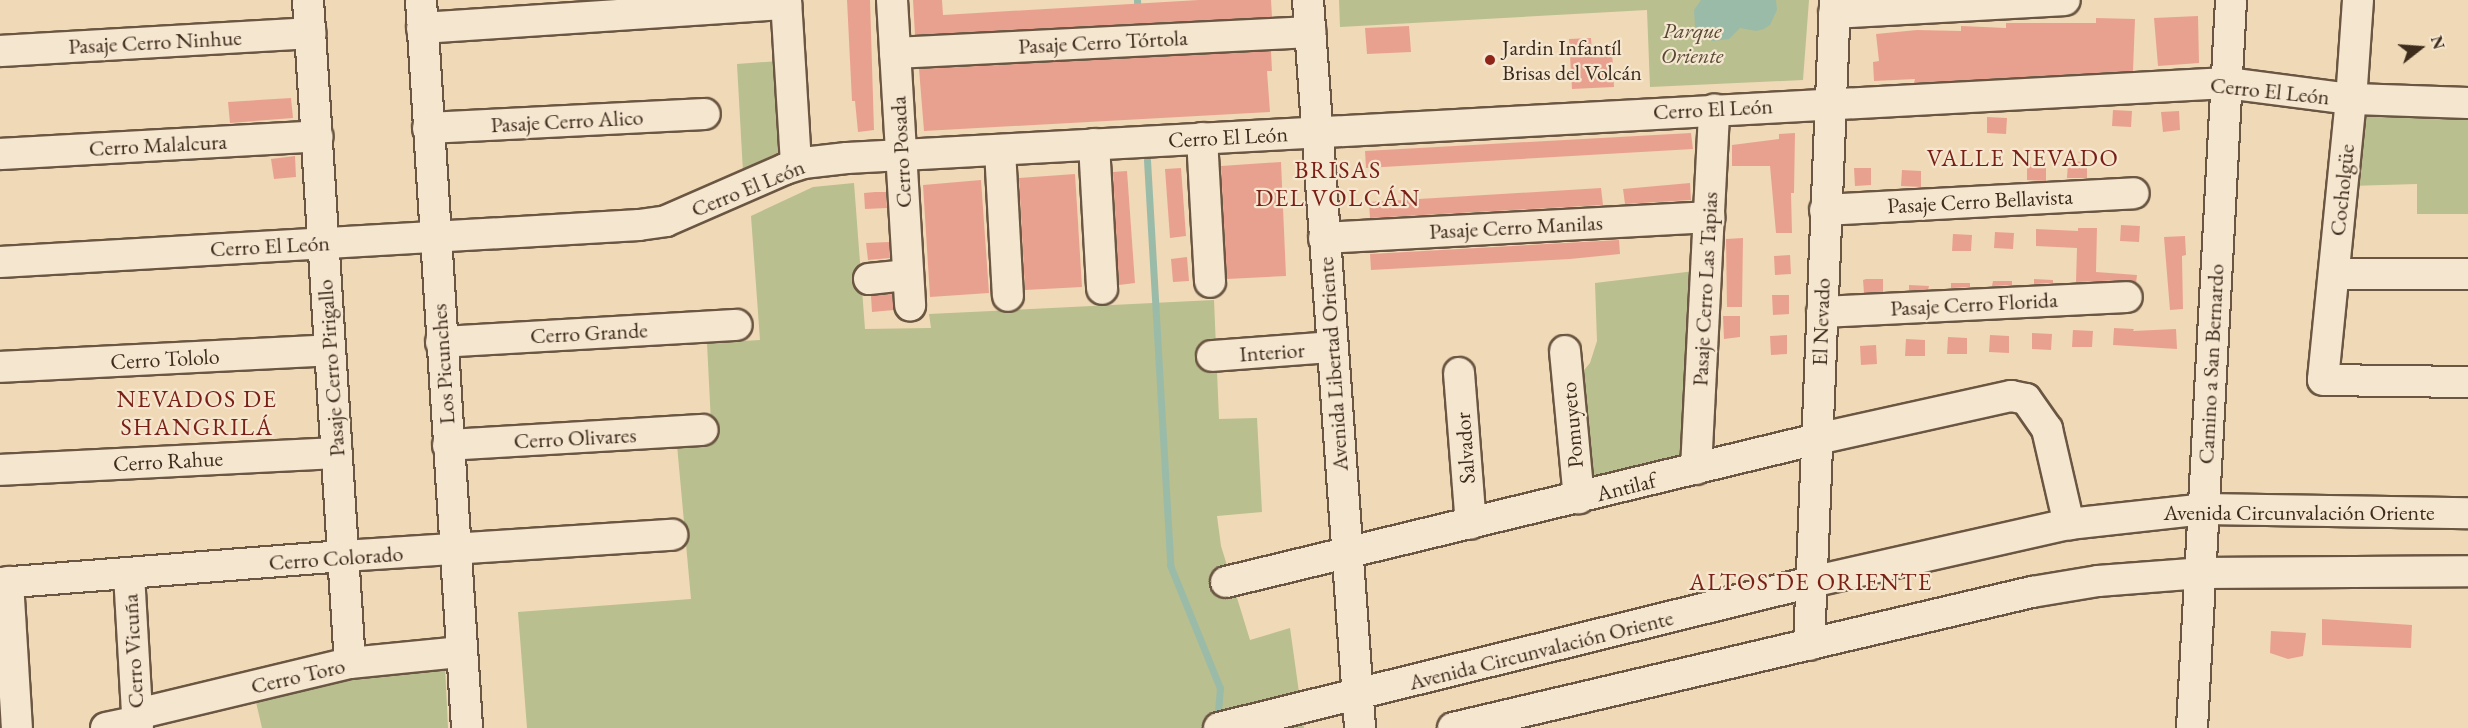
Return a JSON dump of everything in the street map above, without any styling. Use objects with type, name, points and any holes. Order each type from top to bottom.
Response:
[{"type":"street","name":"Pasaje Cerro Pirigallo","points":[[308,0],[350,663]]},
{"type":"street","name":"Cerro Posada","points":[[892,0],[910,305]]},
{"type":"street","name":"Avenida Libertad Oriente","points":[[1308,0],[1360,728]]},
{"type":"street","points":[[1835,6],[2065,0]]},
{"type":"street","name":"Camino a San Bernardo","points":[[2192,728],[2231,0]]},
{"type":"street","name":"Cocholgüe","points":[[2358,0],[2351,99],[2323,380],[2468,382]]},
{"type":"street","points":[[421,14],[786,2],[796,165]]},
{"type":"street","name":"El Nevado","points":[[1809,645],[1835,6]]},
{"type":"street","name":"Los Picunches","points":[[421,14],[467,728]]},
{"type":"street","name":"Pasaje Cerro Tórtola","points":[[895,53],[1310,32]]},
{"type":"street","name":"Pasaje Cerro Ninhue","points":[[0,51],[310,33]]},
{"type":"street","name":"Cerro El León","points":[[0,262],[639,225],[666,221],[796,165],[825,159],[1830,102],[2227,83],[2351,99],[2468,103]]},
{"type":"street","name":"Pasaje Cerro Las Tapias","points":[[1696,470],[1714,109]]},
{"type":"street","name":"Pasaje Cerro Alico","points":[[428,128],[705,114]]},
{"type":"street","name":"Cerro Malalcura","points":[[0,154],[317,136]]},
{"type":"street","points":[[1202,138],[1210,282]]},
{"type":"street","points":[[1094,144],[1102,289]]},
{"type":"street","points":[[1000,150],[1008,296]]},
{"type":"street","name":"Pasaje Cerro Bellavista","points":[[1826,210],[2134,193]]},
{"type":"street","name":"Pasaje Cerro Manilas","points":[[1324,238],[1709,217]]},
{"type":"street","points":[[2334,274],[2468,274]]},
{"type":"street","points":[[869,279],[908,275]]},
{"type":"street","name":"Pasaje Cerro Florida","points":[[1821,312],[2127,297]]},
{"type":"street","name":"Cerro Grande","points":[[441,342],[737,325]]},
{"type":"street","name":"Interior","points":[[1212,356],[1332,347]]},
{"type":"street","name":"Cerro Tololo","points":[[0,367],[330,350]]},
{"type":"street","name":"Pomuyeto","points":[[1565,351],[1579,498]]},
{"type":"street","name":"Salvador","points":[[1460,373],[1471,524]]},
{"type":"street","name":"Antilaf","points":[[1226,582],[1696,470],[1816,439],[2011,396],[2026,399],[2047,429],[2068,524]]},
{"type":"street","name":"Cerro Olivares","points":[[448,445],[703,430]]},
{"type":"street","name":"Cerro Rahue","points":[[0,470],[337,453]]},
{"type":"street","name":"Avenida Circunvalación Oriente","points":[[1219,728],[1811,582],[2068,524],[2204,509],[2468,513]]},
{"type":"street","name":"Cerro Colorado","points":[[4,583],[343,556],[672,535]]},
{"type":"street","points":[[1453,728],[2032,592],[2098,581],[2201,573],[2468,571]]},
{"type":"street","name":"Cerro Vicuña","points":[[129,574],[138,721]]},
{"type":"street","points":[[4,583],[17,728]]},
{"type":"street","name":"Cerro Toro","points":[[106,728],[350,663],[461,652]]},
{"type":"green space","name":"Parque Oriente","points":[[1339,0],[1809,0],[1803,80],[1650,87],[1647,10],[1340,27]]},
{"type":"green space","points":[[780,61],[785,158],[743,172],[737,64]]},
{"type":"green space","points":[[2357,108],[2468,111],[2468,214],[2417,214],[2417,184],[2349,186]]},
{"type":"green space","points":[[854,183],[865,329],[931,328],[929,314],[1214,300],[1219,419],[1257,418],[1262,512],[1217,516],[1221,546],[1250,640],[1290,628],[1304,728],[527,728],[518,612],[691,599],[677,445],[712,443],[707,343],[760,340],[751,216],[813,187]]},
{"type":"green space","points":[[1695,271],[1688,445],[1675,463],[1590,478],[1579,376],[1590,363],[1597,341],[1595,283]]},
{"type":"green space","points":[[445,666],[448,728],[262,728],[256,702],[356,676]]},
{"type":"shaded area","points":[[1701,0],[1776,0],[1777,10],[1770,25],[1764,29],[1756,31],[1740,28],[1729,39],[1713,41],[1705,38],[1695,26],[1694,10]]},
{"type":"building","points":[[847,0],[870,0],[874,130],[858,132],[855,101],[852,101]]},
{"type":"building","points":[[913,0],[942,0],[943,15],[1199,0],[1271,0],[1272,17],[915,35]]},
{"type":"building","points":[[2198,16],[2199,63],[2158,66],[2154,18]]},
{"type":"building","points":[[2096,18],[2135,19],[2133,71],[1914,83],[1915,79],[1874,81],[1873,62],[1879,61],[1876,34],[1917,30],[1961,31],[1961,26],[2006,28],[2006,23],[2096,23]]},
{"type":"building","points":[[1409,26],[1411,52],[1367,54],[1365,28]]},
{"type":"building","points":[[1591,38],[1592,51],[1612,50],[1614,87],[1572,89],[1569,39]]},
{"type":"building","points":[[1271,51],[1272,71],[1267,71],[1270,112],[924,131],[919,69]]},
{"type":"building","points":[[291,98],[293,118],[230,123],[228,102]]},
{"type":"building","points":[[2113,110],[2132,111],[2131,127],[2112,126]]},
{"type":"building","points":[[2179,111],[2180,130],[2163,132],[2161,112]]},
{"type":"building","points":[[1987,117],[2007,118],[2006,134],[1987,133]]},
{"type":"building","points":[[1691,133],[1693,149],[1366,168],[1365,151]]},
{"type":"building","points":[[1795,133],[1794,193],[1791,193],[1792,233],[1776,233],[1770,166],[1732,166],[1732,145],[1779,139],[1779,134]]},
{"type":"building","points":[[295,156],[296,177],[274,179],[271,159]]},
{"type":"building","points":[[2068,161],[2087,162],[2087,178],[2067,178]]},
{"type":"building","points":[[1281,162],[1286,276],[1227,279],[1221,166]]},
{"type":"building","points":[[2027,164],[2046,165],[2046,181],[2027,180]]},
{"type":"building","points":[[1181,168],[1186,236],[1170,238],[1165,169]]},
{"type":"building","points":[[1854,168],[1871,168],[1871,185],[1855,186]]},
{"type":"building","points":[[1902,170],[1921,171],[1921,187],[1901,186]]},
{"type":"building","points":[[1127,171],[1135,283],[1119,285],[1113,172]]},
{"type":"building","points":[[1075,174],[1082,287],[1025,290],[1019,178]]},
{"type":"building","points":[[981,180],[989,293],[930,297],[923,185]]},
{"type":"building","points":[[1690,183],[1691,200],[1625,204],[1623,189]]},
{"type":"building","points":[[1601,188],[1603,205],[1370,218],[1369,202]]},
{"type":"building","points":[[886,192],[887,208],[865,209],[864,193]]},
{"type":"building","points":[[2121,225],[2140,226],[2139,242],[2120,241]]},
{"type":"building","points":[[2078,228],[2097,228],[2096,272],[2137,275],[2136,283],[2126,280],[2076,282],[2077,248],[2036,246],[2036,229],[2078,231]]},
{"type":"building","points":[[1995,232],[2014,233],[2013,249],[1994,248]]},
{"type":"building","points":[[1953,234],[1972,235],[1971,251],[1952,251]]},
{"type":"building","points":[[2185,236],[2186,255],[2182,256],[2183,309],[2170,310],[2164,237]]},
{"type":"building","points":[[1743,238],[1742,307],[1727,307],[1726,239]]},
{"type":"building","points":[[1619,240],[1620,254],[1371,270],[1370,254]]},
{"type":"building","points":[[889,242],[890,258],[868,260],[866,243]]},
{"type":"building","points":[[1790,255],[1791,274],[1775,275],[1774,256]]},
{"type":"building","points":[[1187,257],[1189,281],[1173,282],[1171,259]]},
{"type":"building","points":[[1883,279],[1883,292],[1864,293],[1863,280]]},
{"type":"building","points":[[2034,279],[2053,280],[2053,283],[2034,284]]},
{"type":"building","points":[[1993,281],[2012,281],[2012,285],[1992,286]]},
{"type":"building","points":[[1951,283],[1970,283],[1970,287],[1951,288]]},
{"type":"building","points":[[1909,285],[1929,286],[1928,290],[1909,290]]},
{"type":"building","points":[[892,294],[894,310],[872,312],[871,296]]},
{"type":"building","points":[[1772,295],[1789,295],[1789,314],[1773,315]]},
{"type":"building","points":[[1723,316],[1740,316],[1740,337],[1724,339]]},
{"type":"building","points":[[2114,328],[2134,329],[2133,331],[2176,329],[2177,349],[2113,345]]},
{"type":"building","points":[[2073,330],[2093,331],[2092,347],[2072,347]]},
{"type":"building","points":[[2032,333],[2052,334],[2051,350],[2032,349]]},
{"type":"building","points":[[1787,335],[1787,354],[1771,355],[1770,336]]},
{"type":"building","points":[[1990,335],[2009,336],[2009,353],[1989,352]]},
{"type":"building","points":[[1948,337],[1967,338],[1967,354],[1947,354]]},
{"type":"building","points":[[1906,339],[1925,340],[1925,356],[1905,356]]},
{"type":"building","points":[[1876,345],[1877,364],[1861,365],[1860,346]]},
{"type":"building","points":[[2322,619],[2412,625],[2411,648],[2322,645]]},
{"type":"building","points":[[2271,631],[2306,633],[2303,656],[2288,659],[2270,653]]},
{"type":"waterway","points":[[1137,0],[1138,33]]},
{"type":"waterway","points":[[1147,160],[1170,565],[1220,688],[1218,709]]},
{"type":"place","name":"Jardin Infantíl Brisas del Volcán","points":[[1490,60]]},
{"type":"district","name":"VALLE NEVADO","points":[[2023,158]]},
{"type":"district","name":"BRISAS DEL VOLCÁN","points":[[1338,184]]},
{"type":"district","name":"NEVADOS DE SHANGRILÁ","points":[[197,413]]},
{"type":"district","name":"ALTOS DE ORIENTE","points":[[1811,582]]}]
